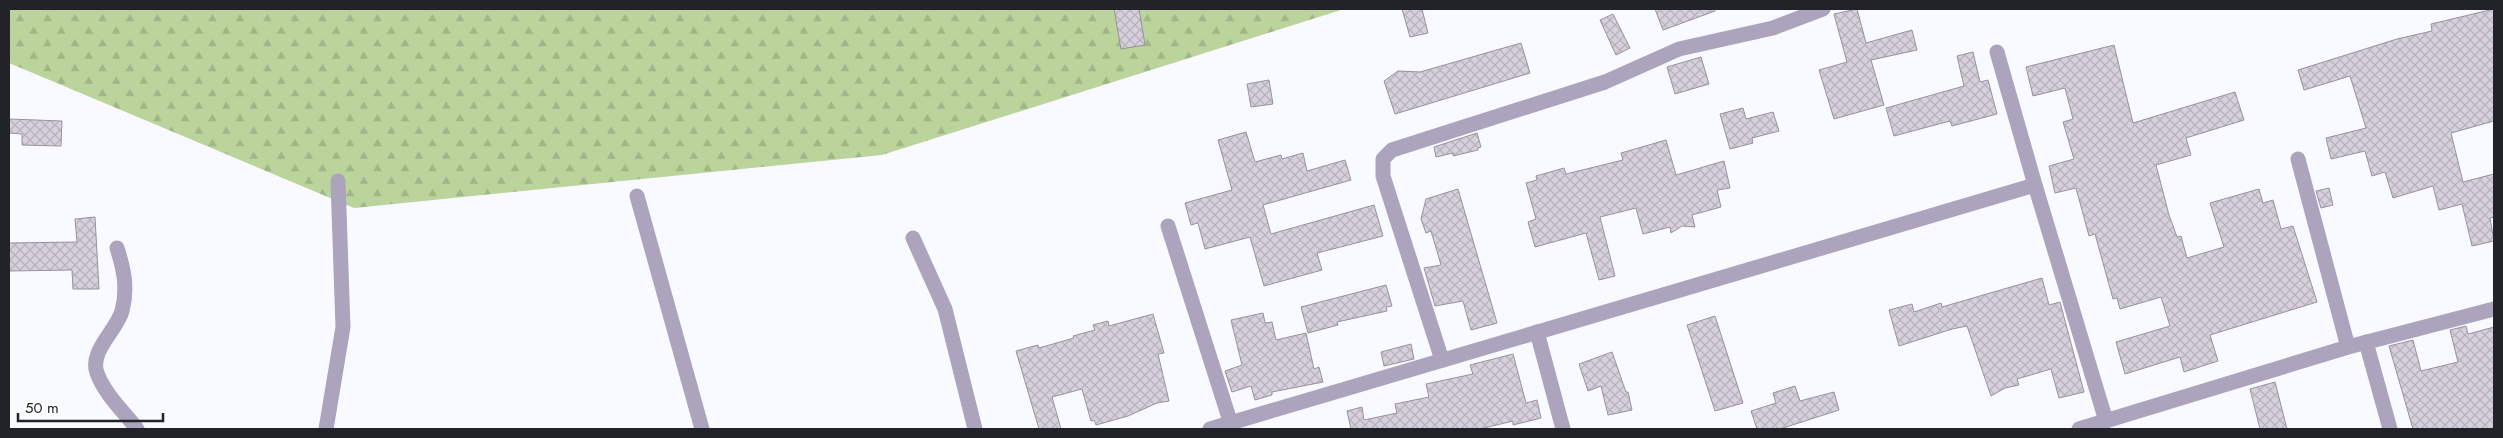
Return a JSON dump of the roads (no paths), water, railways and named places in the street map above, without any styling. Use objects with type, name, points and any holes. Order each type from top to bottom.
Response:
[{"type":"street","points":[[1442,360],[1383,176],[1383,159],[1392,150],[1605,82],[1679,49],[1773,28],[1824,9]]},
{"type":"street","points":[[1997,52],[2034,185],[2106,422]]},
{"type":"street","points":[[2298,159],[2348,347]]},
{"type":"street","points":[[326,429],[343,327],[338,181]]},
{"type":"street","points":[[1210,429],[2034,185]]},
{"type":"street","points":[[637,196],[702,429]]},
{"type":"street","points":[[1168,226],[1232,424]]},
{"type":"street","points":[[913,238],[945,309],[975,429]]},
{"type":"street","points":[[117,248],[126,276],[122,313],[95,361],[96,373],[137,429]]},
{"type":"street","points":[[2079,429],[2348,347],[2494,309]]},
{"type":"street","points":[[1537,332],[1563,429]]},
{"type":"street","points":[[2366,342],[2390,429]]}]
